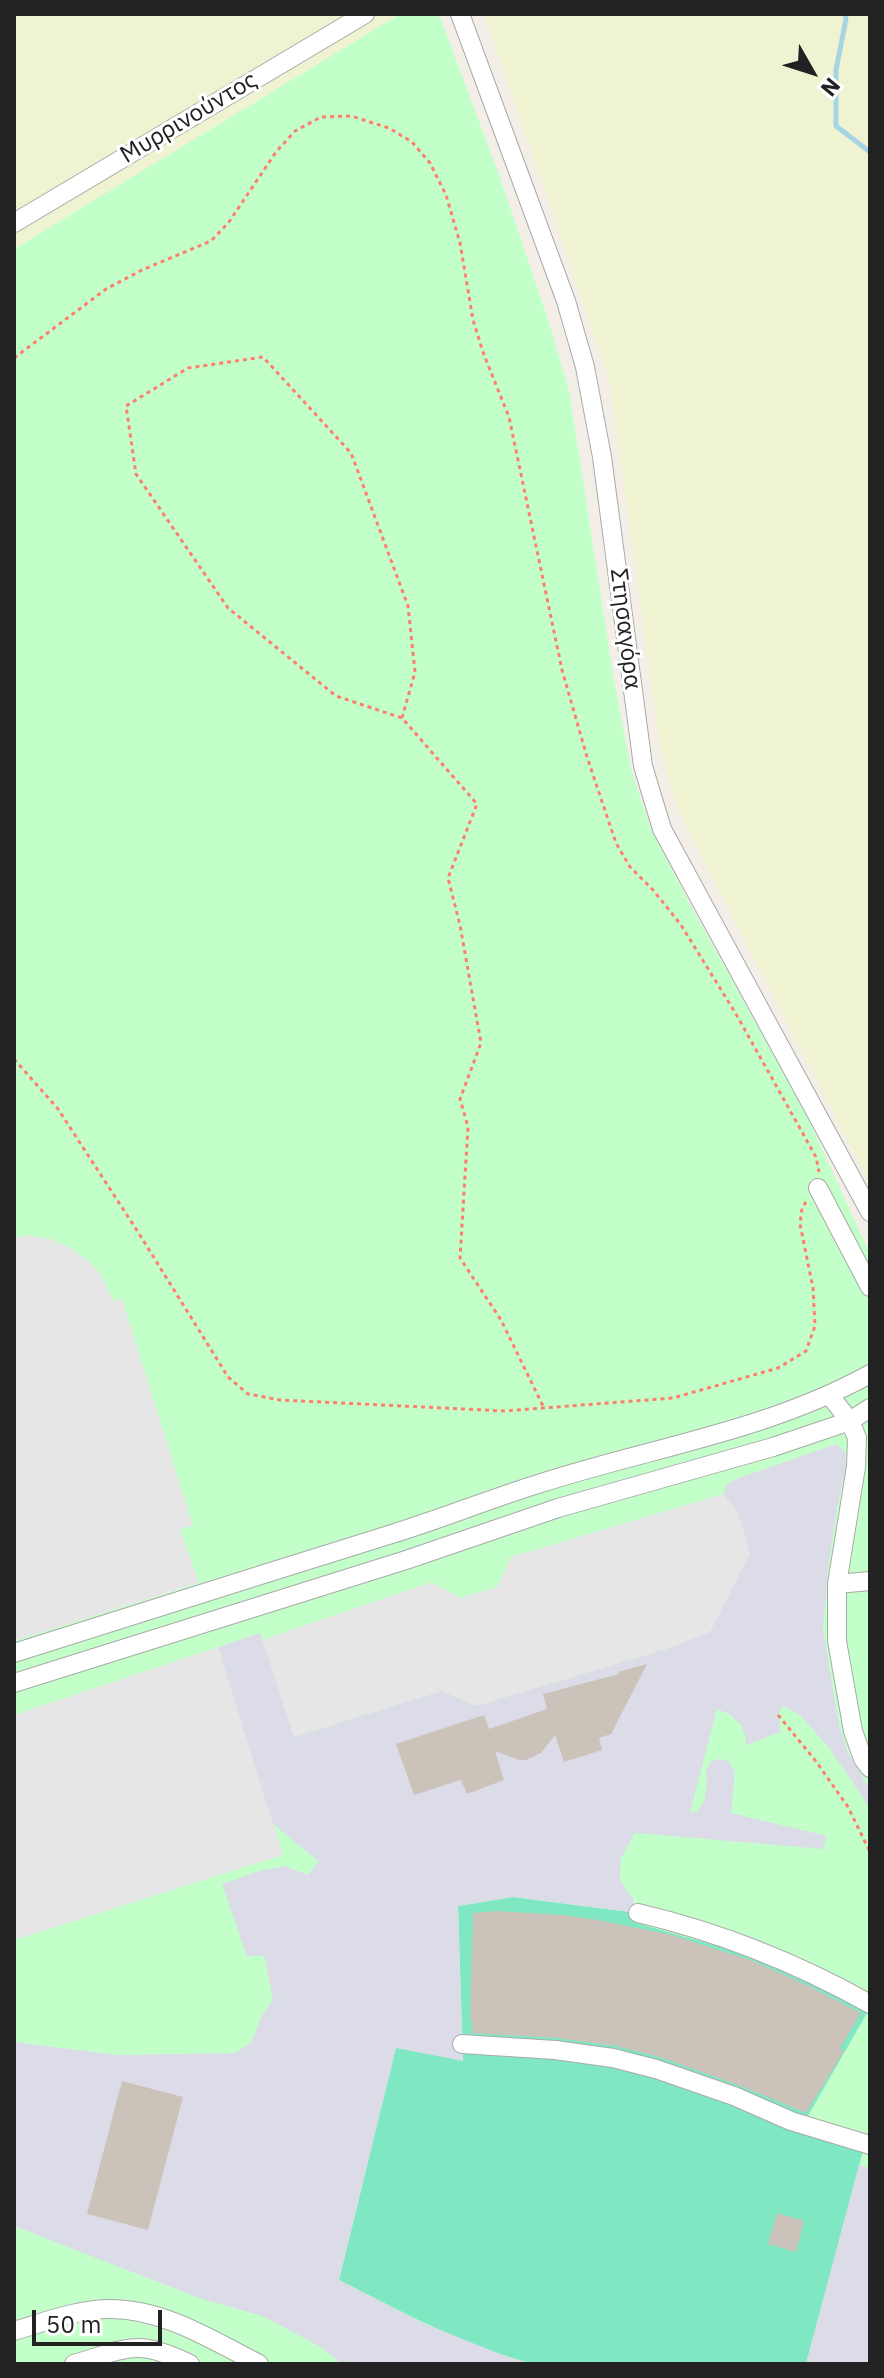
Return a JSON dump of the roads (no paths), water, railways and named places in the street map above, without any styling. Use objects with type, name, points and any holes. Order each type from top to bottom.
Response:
[{"type":"street","name":"Μυρρινούντος","points":[[14,223],[365,14]]},
{"type":"street","name":"Στησαγόρα","points":[[460,14],[566,301],[585,367],[602,457],[643,766],[654,808],[662,829],[870,1212]]},
{"type":"street","points":[[818,1188],[870,1287]]},
{"type":"street","points":[[14,1653],[398,1532],[538,1483],[693,1442],[798,1409],[870,1374]]},
{"type":"street","points":[[830,1396],[850,1421],[857,1438],[856,1467],[837,1584],[837,1641],[853,1731],[863,1759],[870,1768]]},
{"type":"street","points":[[14,1683],[406,1560],[558,1508],[773,1447],[850,1421],[870,1408]]},
{"type":"street","points":[[398,1532],[406,1560]]},
{"type":"street","points":[[837,1584],[870,1581]]},
{"type":"street","points":[[638,1913],[715,1935],[789,1963],[870,2004]]},
{"type":"street","points":[[462,2044],[555,2050],[642,2065],[696,2082],[791,2121],[870,2145]]},
{"type":"street","points":[[829,2133],[860,2155],[870,2158]]},
{"type":"street","points":[[14,2331],[62,2316],[108,2308],[138,2311],[179,2323],[259,2364]]},
{"type":"street","points":[[74,2364],[130,2347],[144,2347],[190,2364]]},
{"type":"waterway","points":[[845,14],[836,70],[836,126],[870,152]]}]
